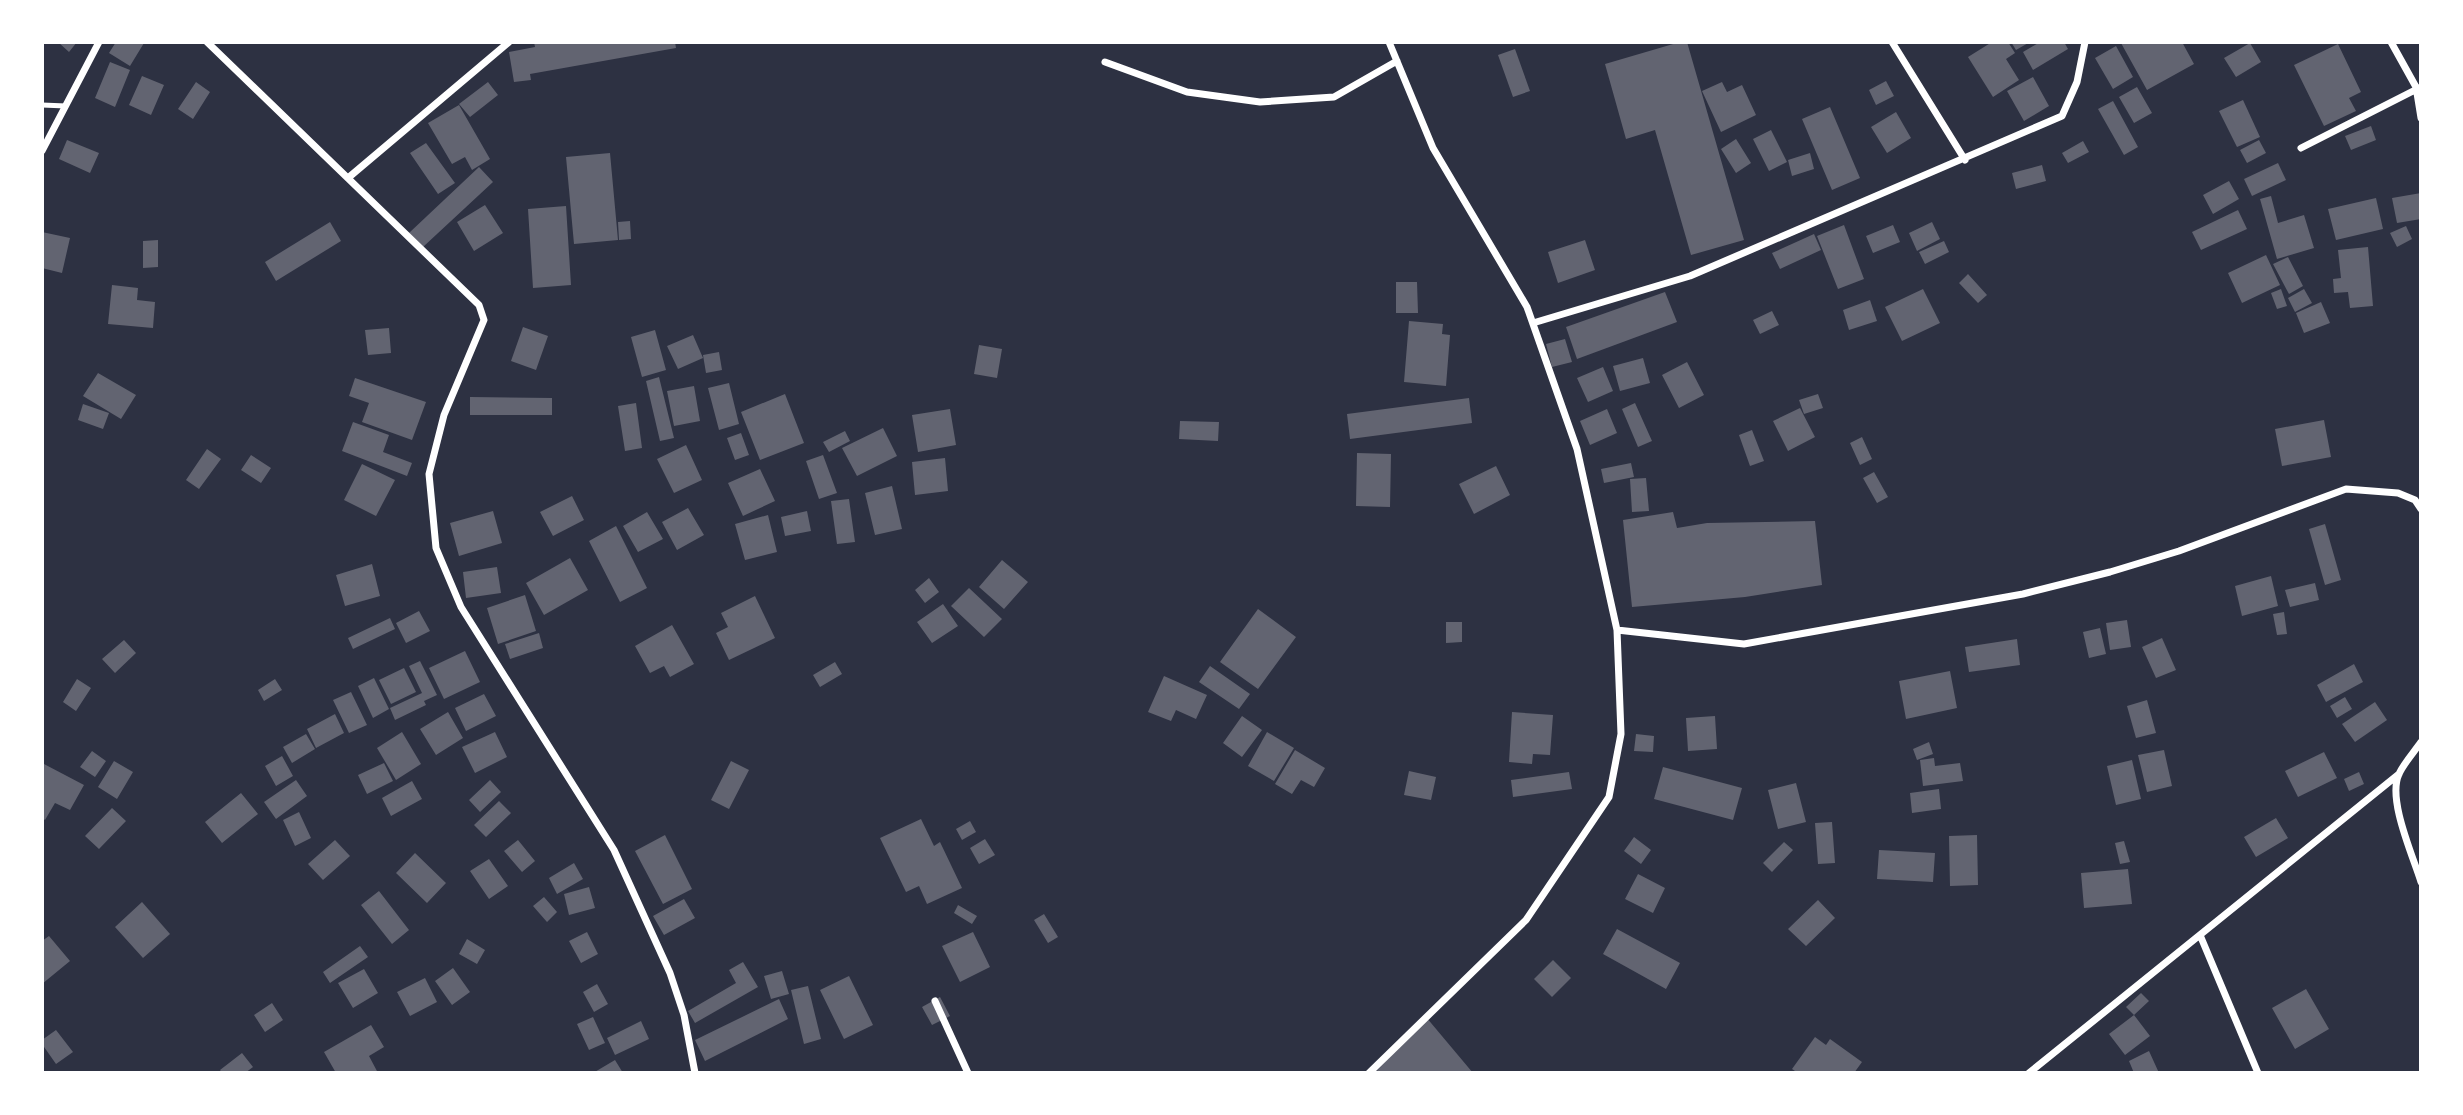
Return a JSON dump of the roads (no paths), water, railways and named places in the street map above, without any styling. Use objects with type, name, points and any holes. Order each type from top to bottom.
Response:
[{"type":"street","points":[[42,151],[99,42]]},
{"type":"street","points":[[207,42],[480,305],[484,313],[484,320],[444,415],[429,474],[429,507],[436,548],[461,607],[614,850],[670,973],[684,1014],[695,1073]]},
{"type":"street","points":[[348,178],[509,42]]},
{"type":"street","points":[[1368,1073],[1526,920],[1609,797],[1621,734],[1616,631],[1577,449],[1527,307],[1433,148],[1389,42]]},
{"type":"street","points":[[1892,42],[1965,160]]},
{"type":"street","points":[[1533,323],[1690,275],[1965,160],[2062,116],[2077,82],[2085,42]]},
{"type":"street","points":[[2391,42],[2418,87],[2421,118]]},
{"type":"street","points":[[1105,62],[1187,92],[1260,102],[1335,97],[1397,61]]},
{"type":"street","points":[[2301,148],[2418,87]]},
{"type":"street","points":[[1616,631],[1744,644],[1996,599],[2110,572],[2179,551],[2346,489],[2398,493],[2415,500],[2421,509]]},
{"type":"street","points":[[2029,1073],[2399,774],[2421,741]]},
{"type":"street","points":[[2399,774],[2396,802],[2421,882]]},
{"type":"street","points":[[2200,935],[2258,1073]]},
{"type":"street","points":[[935,1001],[968,1073]]},
{"type":"lane","points":[[42,104],[66,106]]}]
